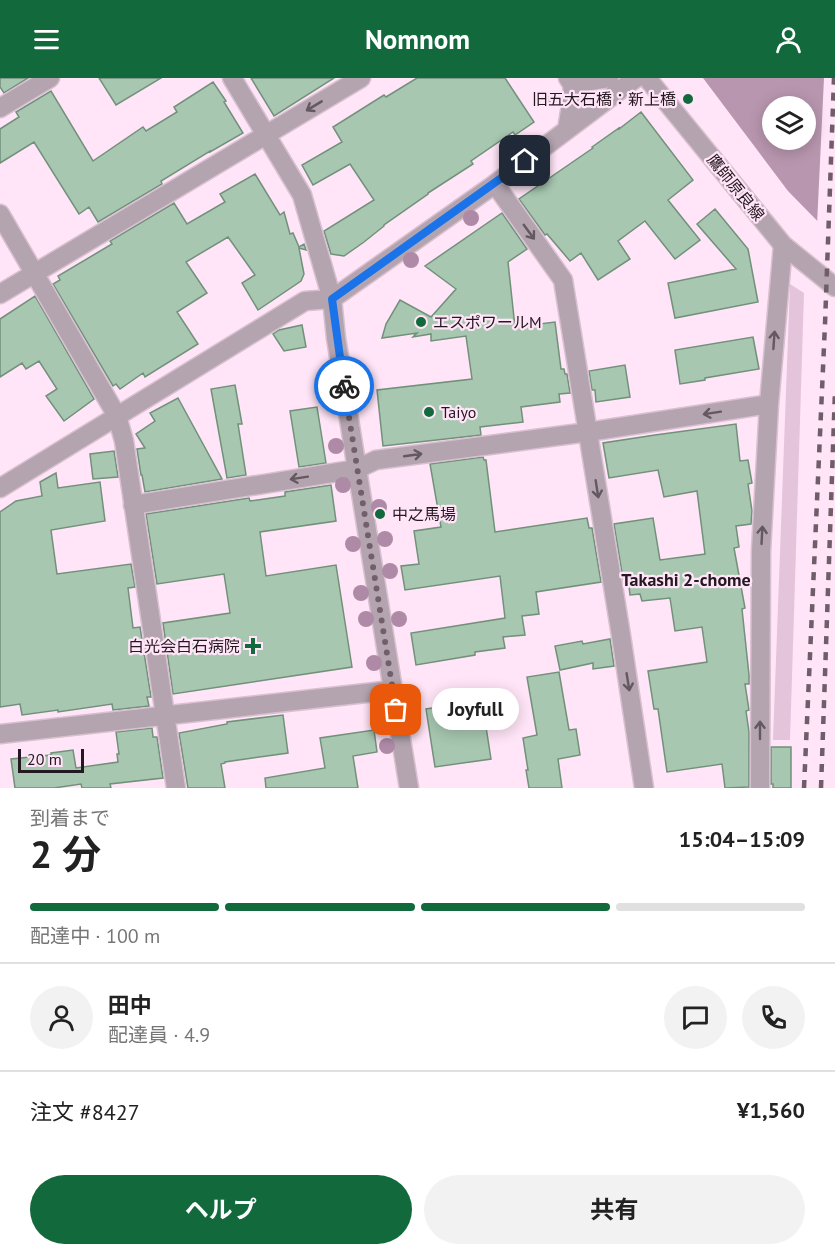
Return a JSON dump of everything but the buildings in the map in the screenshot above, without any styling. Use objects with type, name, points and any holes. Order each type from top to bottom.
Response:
[{"type":"street","points":[[0,108],[50,78]]},
{"type":"street","points":[[232,78],[302,195],[332,299],[337,345],[409,788]]},
{"type":"street","points":[[0,294],[361,78]]},
{"type":"street","points":[[567,130],[573,93],[570,81],[609,78]]},
{"type":"street","points":[[0,488],[304,301],[332,299],[495,184],[636,78]]},
{"type":"street","name":"鷹師原良線","points":[[648,78],[783,245],[835,286]]},
{"type":"street","points":[[495,184],[563,280],[644,788]]},
{"type":"street","points":[[0,214],[117,416],[124,441],[134,504],[176,788]]},
{"type":"street","points":[[760,788],[761,551],[769,404],[783,245]]},
{"type":"street","points":[[134,504],[357,469],[376,460],[588,432],[769,404]]},
{"type":"street","points":[[0,734],[393,690]]},
{"type":"shaded area","points":[[703,78],[835,78],[835,239],[788,191]]},
{"type":"shaded area","points":[[790,284],[804,293],[790,740],[773,740]]},
{"type":"pier","points":[[824,78],[835,78],[835,242],[817,225]]},
{"type":"railway","points":[[804,788],[834,78]]},
{"type":"railway","points":[[821,788],[835,391]]},
{"type":"way so far","points":[[344,386],[396,710]]},
{"type":"place","name":"旧五大石橋：新上橋","points":[[688,99]]},
{"type":"place","name":"エスポワールM","points":[[421,322]]},
{"type":"place","name":"Taiyo","points":[[429,412]]},
{"type":"place","name":"中之馬場","points":[[380,514]]},
{"type":"place","name":"白光会白石病院","points":[[253,646]]},
{"type":"place","name":"Joyfull","points":[[396,710]]},
{"type":"district","name":"Takashi 2-chome","points":[[686,579]]},
{"type":"route","points":[[344,386],[332,299],[525,161]]}]
